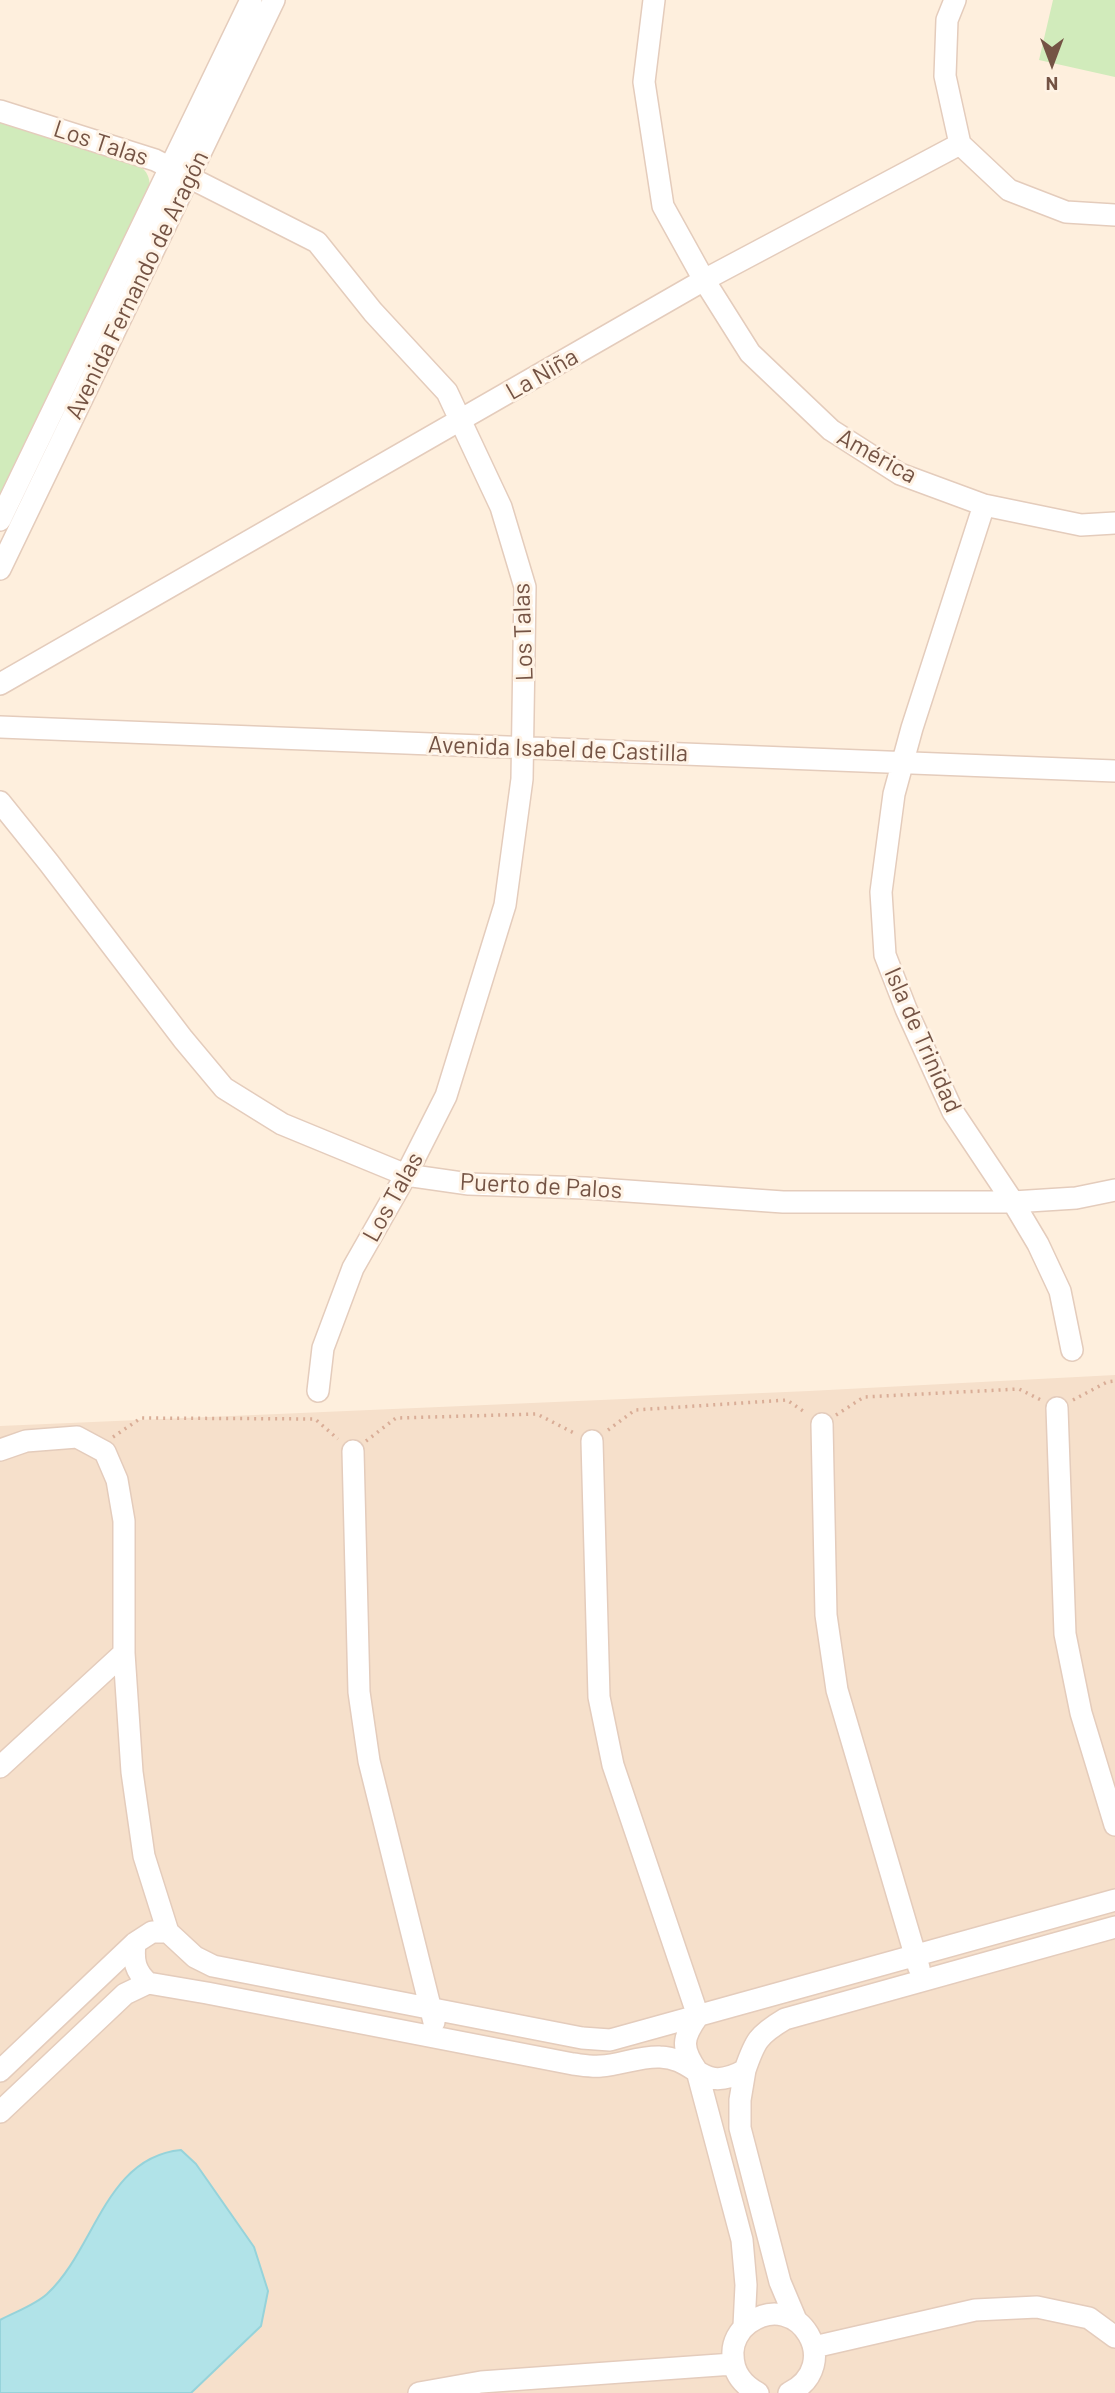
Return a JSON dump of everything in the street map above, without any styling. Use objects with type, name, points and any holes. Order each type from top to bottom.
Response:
[{"type":"street","name":"Avenida Fernando de Aragón","points":[[0,569],[180,173],[251,0]]},
{"type":"street","name":"Avenida Fernando de Aragón","points":[[0,520],[180,173],[274,0]]},
{"type":"street","name":"América","points":[[654,0],[644,82],[663,206],[704,280],[750,353],[831,430],[900,474],[984,505],[1081,525],[1115,523]]},
{"type":"street","points":[[955,0],[947,20],[945,76],[960,144],[1009,190],[1066,212],[1115,215]]},
{"type":"street","name":"Los Talas","points":[[0,111],[155,160],[317,242],[373,312],[447,392],[501,507],[525,587],[522,779],[505,905],[446,1096],[406,1175],[353,1268],[323,1349],[318,1391]]},
{"type":"street","name":"La Niña","points":[[0,684],[704,280],[960,144]]},
{"type":"street","name":"Isla de Trinidad","points":[[984,505],[894,794],[881,892],[885,955],[906,1009],[953,1112],[1038,1244],[1060,1291],[1072,1350]]},
{"type":"street","name":"Avenida Isabel de Castilla","points":[[0,727],[1115,771]]},
{"type":"street","name":"Puerto de Palos","points":[[0,802],[223,1087],[282,1124],[406,1175],[469,1184],[586,1188],[783,1202],[1013,1202],[1076,1198],[1115,1190]]},
{"type":"street","points":[[1057,1408],[1065,1634],[1081,1713],[1115,1825]]},
{"type":"street","points":[[822,1424],[826,1615],[837,1690],[914,1956],[924,1980]]},
{"type":"street","points":[[2,1449],[26,1441],[77,1437],[105,1452],[117,1480],[124,1521],[124,1653],[132,1772],[144,1856],[168,1932],[188,1951],[213,1966],[582,2038],[610,2040],[1115,1900]]},
{"type":"street","points":[[592,1441],[599,1697],[613,1765],[698,2016]]},
{"type":"street","points":[[353,1451],[359,1692],[369,1761],[437,2038]]},
{"type":"street","points":[[0,1767],[124,1653]]},
{"type":"street","points":[[789,2393],[806,2380],[812,2371],[814,2347],[811,2337],[796,2320],[780,2282],[740,2128],[740,2100],[746,2070],[759,2038],[764,2031],[785,2019],[1115,1927]]},
{"type":"street","points":[[0,2071],[135,1943],[152,1932],[168,1932]]},
{"type":"street","points":[[135,1943],[136,1973],[148,1983],[573,2064],[600,2066],[661,2057],[681,2063],[715,2080],[729,2080],[746,2070]]},
{"type":"street","points":[[171,1987],[183,1980],[189,1968],[188,1951]]},
{"type":"street","points":[[0,2112],[125,1994],[148,1983]]},
{"type":"street","points":[[735,2006],[749,2011],[757,2020],[759,2038]]},
{"type":"street","points":[[698,2016],[686,2033],[685,2046],[696,2071],[742,2240],[746,2285],[744,2326]]},
{"type":"street","points":[[814,2347],[975,2310],[1037,2307],[1089,2319],[1115,2337]]},
{"type":"street","points":[[758,2393],[738,2377],[733,2364],[736,2337],[744,2326],[769,2314],[796,2320]]},
{"type":"street","points":[[419,2393],[481,2382],[733,2364]]},
{"type":"path","points":[[97,1448],[141,1418],[314,1419],[353,1451],[396,1418],[537,1414],[592,1441],[635,1410],[787,1400],[822,1424],[864,1397],[1019,1389],[1057,1408],[1107,1382],[1115,1381]]},
{"type":"shaded area","points":[[1115,1375],[1115,2393],[0,2393],[0,1426]]},
{"type":"green space","points":[[1053,0],[1115,0],[1115,77],[1039,60]]},
{"type":"green space","points":[[0,120],[135,163],[147,174],[150,190],[0,502]]},
{"type":"water","points":[[181,2150],[196,2164],[254,2247],[268,2291],[261,2326],[191,2393],[0,2393],[0,2320],[47,2294],[78,2254],[118,2187],[135,2169],[155,2156]]}]
